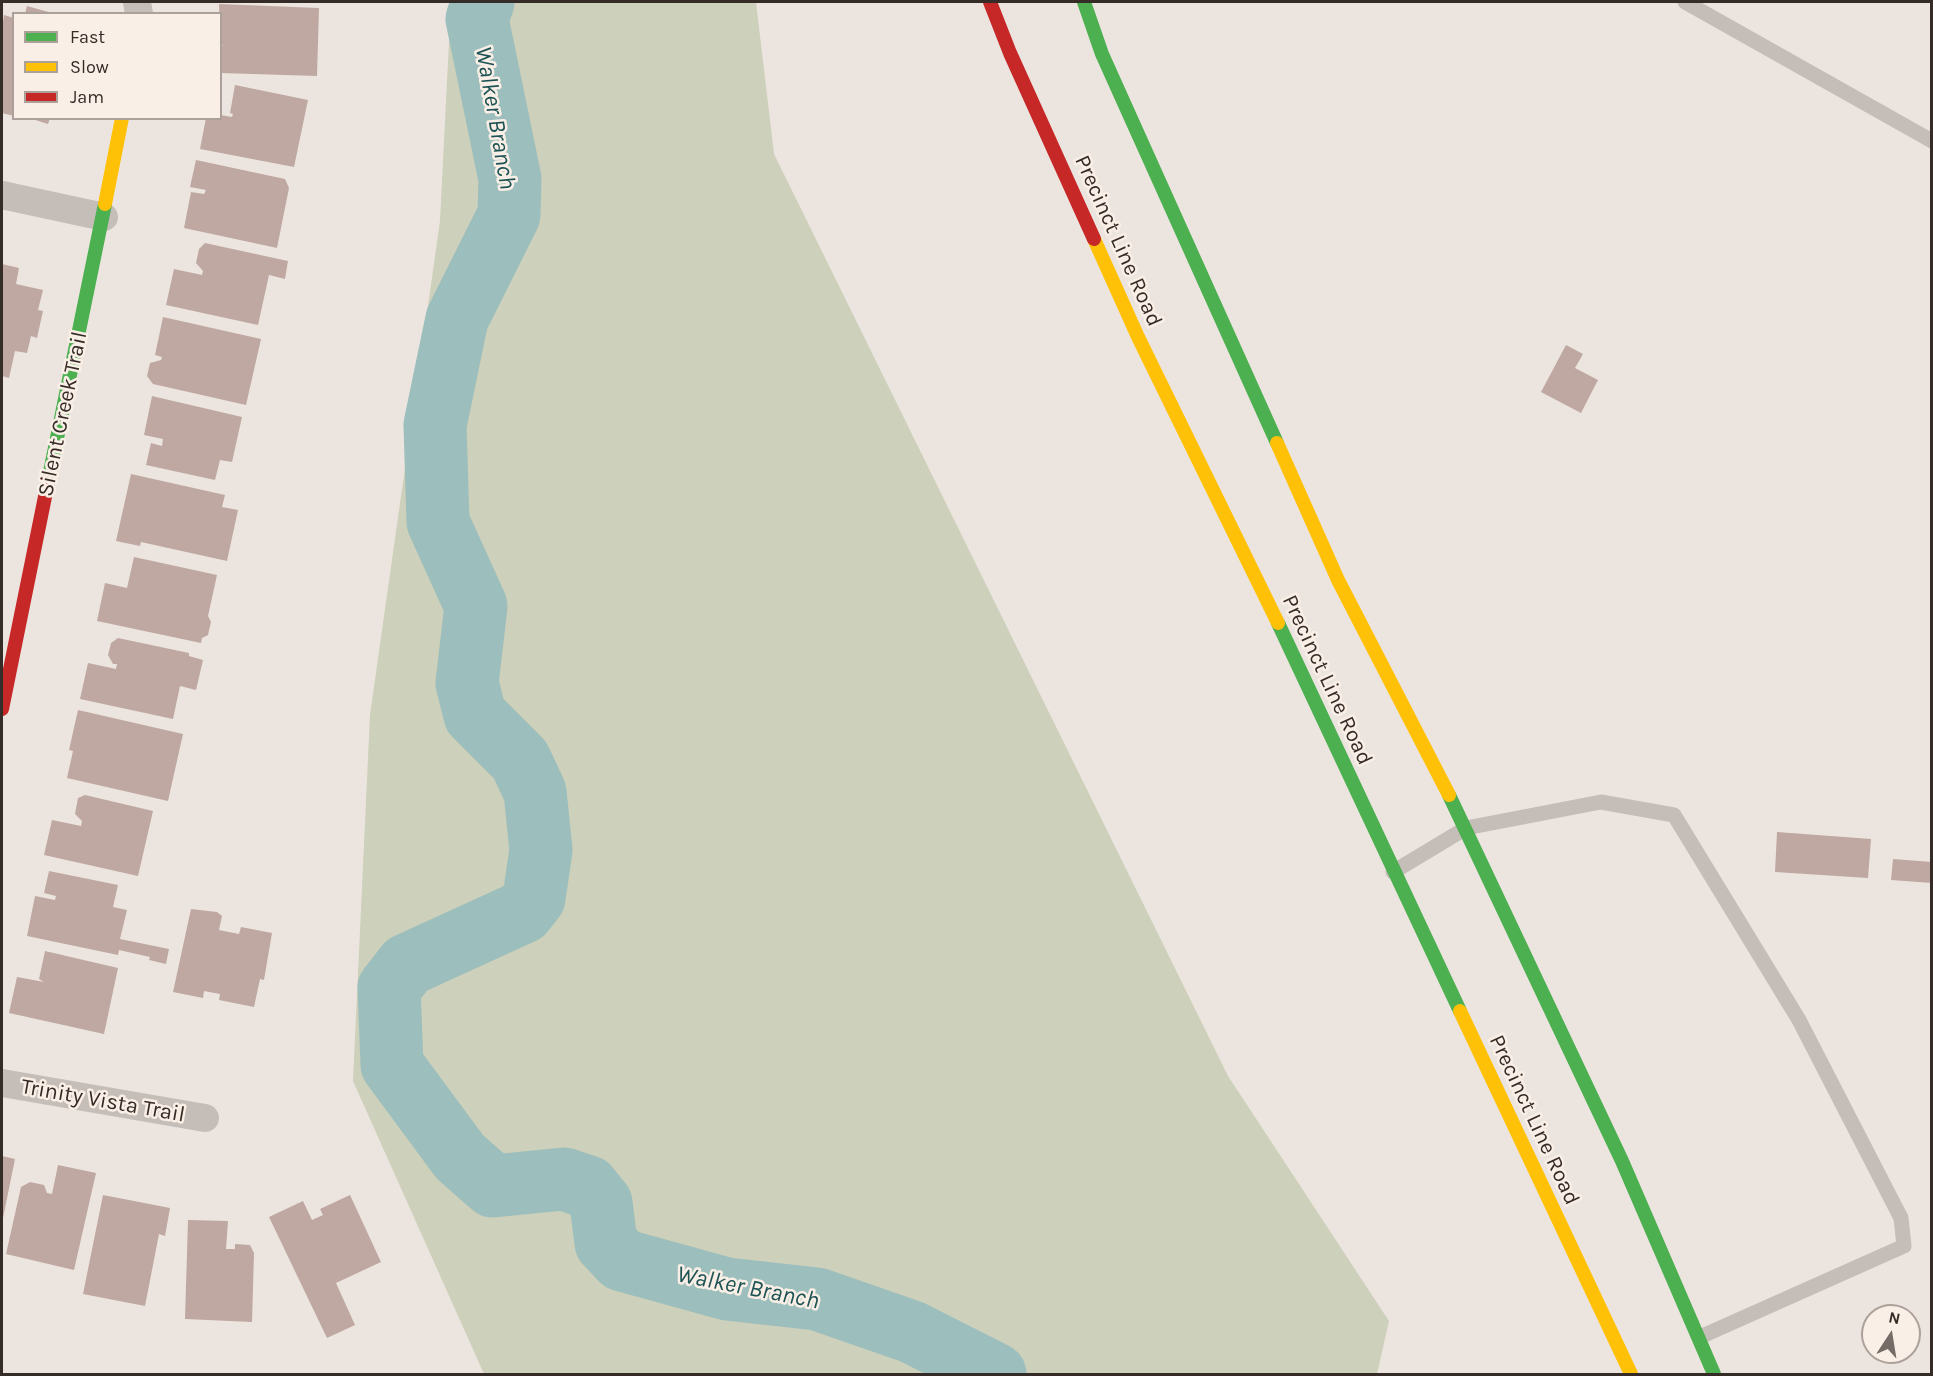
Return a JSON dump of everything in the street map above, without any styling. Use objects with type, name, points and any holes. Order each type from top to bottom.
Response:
[{"type":"main road","name":"Precinct Line Road","points":[[990,2],[1010,53],[1138,337],[1256,577],[1631,1374]]},
{"type":"main road","points":[[1084,2],[1102,54],[1338,580],[1466,828],[1617,1150],[1700,1336],[1714,1374]]},
{"type":"main road","name":"Silent Creek Trail","points":[[2,709],[8,641],[104,218],[122,120]]},
{"type":"street","points":[[2,195],[104,218]]},
{"type":"street","name":"Trinity Vista Trail","points":[[2,1083],[205,1118]]},
{"type":"lane","points":[[1686,2],[1932,141]]},
{"type":"lane","points":[[1393,872],[1466,828],[1601,802],[1674,816],[1799,1020],[1901,1218],[1904,1246],[1700,1336]]},
{"type":"green space","points":[[451,2],[756,2],[774,154],[1228,1076],[1389,1321],[1377,1374],[484,1374],[353,1081],[370,715],[440,221]]},
{"type":"building","points":[[219,4],[319,8],[317,76],[222,73],[222,12],[219,12]]},
{"type":"building","points":[[27,6],[48,12],[26,12]]},
{"type":"building","points":[[4,15],[12,17],[12,116],[2,113]]},
{"type":"building","points":[[235,85],[308,100],[294,167],[200,149],[206,120],[222,120],[222,115],[232,117],[233,114],[230,113]]},
{"type":"building","points":[[35,120],[49,120],[48,124]]},
{"type":"building","points":[[196,160],[285,179],[289,188],[277,248],[184,228],[191,192],[204,194],[206,190],[190,187]]},
{"type":"building","points":[[205,243],[288,261],[285,279],[269,275],[258,325],[166,305],[174,269],[202,275],[203,271],[196,263],[199,249]]},
{"type":"building","points":[[2,264],[19,268],[16,284],[43,290],[38,310],[43,311],[37,338],[31,336],[27,353],[15,351],[9,378],[2,376]]},
{"type":"building","points":[[163,317],[261,339],[246,405],[153,384],[147,376],[150,363],[161,360],[162,357],[155,355]]},
{"type":"building","points":[[1566,345],[1583,354],[1575,368],[1598,380],[1581,413],[1541,392]]},
{"type":"building","points":[[152,396],[242,417],[232,462],[220,460],[215,480],[146,465],[151,443],[162,446],[163,439],[144,435]]},
{"type":"building","points":[[131,474],[225,495],[222,507],[238,510],[227,561],[141,542],[140,546],[116,541]]},
{"type":"building","points":[[134,557],[217,575],[208,616],[211,622],[208,635],[202,638],[201,643],[97,621],[105,583],[127,588]]},
{"type":"building","points":[[118,638],[189,653],[189,656],[203,660],[196,690],[180,686],[173,719],[80,699],[88,663],[116,669],[117,664],[113,664],[108,655],[111,643]]},
{"type":"building","points":[[78,710],[183,734],[168,801],[67,778],[73,751],[69,750]]},
{"type":"building","points":[[85,795],[153,811],[138,876],[44,855],[52,820],[81,826],[82,821],[75,814],[78,798]]},
{"type":"building","points":[[1777,832],[1871,839],[1868,878],[1775,872]]},
{"type":"building","points":[[1893,859],[1932,862],[1932,883],[1891,880]]},
{"type":"building","points":[[49,871],[118,885],[113,907],[127,910],[120,939],[169,949],[166,964],[149,960],[150,957],[119,950],[118,955],[27,936],[35,896],[55,900],[56,896],[44,893]]},
{"type":"building","points":[[191,909],[217,912],[222,916],[219,930],[239,934],[241,927],[272,933],[264,980],[260,979],[254,1007],[219,1000],[220,994],[204,991],[203,998],[173,992]]},
{"type":"building","points":[[45,951],[118,968],[104,1034],[9,1013],[17,977],[44,982],[39,979]]},
{"type":"building","points":[[2,1156],[15,1159],[3,1218],[2,1218]]},
{"type":"building","points":[[58,1165],[96,1173],[74,1270],[6,1254],[21,1187],[30,1182],[44,1185],[47,1193],[52,1194]]},
{"type":"building","points":[[103,1195],[170,1208],[165,1236],[159,1234],[145,1306],[83,1294]]},
{"type":"building","points":[[350,1195],[381,1262],[336,1283],[355,1325],[327,1338],[269,1217],[303,1201],[312,1220],[323,1215],[320,1209]]},
{"type":"building","points":[[188,1220],[228,1221],[226,1249],[235,1249],[235,1244],[250,1245],[254,1253],[252,1322],[185,1319]]},
{"type":"waterway","name":"Walker Branch","points":[[483,2],[477,19],[510,179],[509,215],[457,319],[435,425],[438,522],[476,606],[467,683],[475,715],[520,760],[535,792],[541,850],[534,898],[523,912],[407,965],[389,988],[392,1065],[460,1157],[493,1186],[564,1179],[588,1187],[601,1203],[606,1243],[622,1260],[727,1289],[817,1299],[912,1332],[995,1374]]},
{"type":"traffic: fast","points":[[1084,2],[1102,54],[1277,443]]},
{"type":"traffic: fast","points":[[49,477],[105,204]]},
{"type":"traffic: fast","points":[[1278,623],[1460,1011]]},
{"type":"traffic: fast","points":[[1449,795],[1622,1161],[1714,1374]]},
{"type":"traffic: slow","points":[[105,204],[122,120]]},
{"type":"traffic: slow","points":[[1094,239],[1138,337],[1278,623]]},
{"type":"traffic: slow","points":[[1277,443],[1338,580],[1449,795]]},
{"type":"traffic: slow","points":[[1460,1011],[1631,1374]]},
{"type":"traffic: jam","points":[[990,2],[1010,53],[1094,239]]},
{"type":"traffic: jam","points":[[2,709],[49,477]]}]
